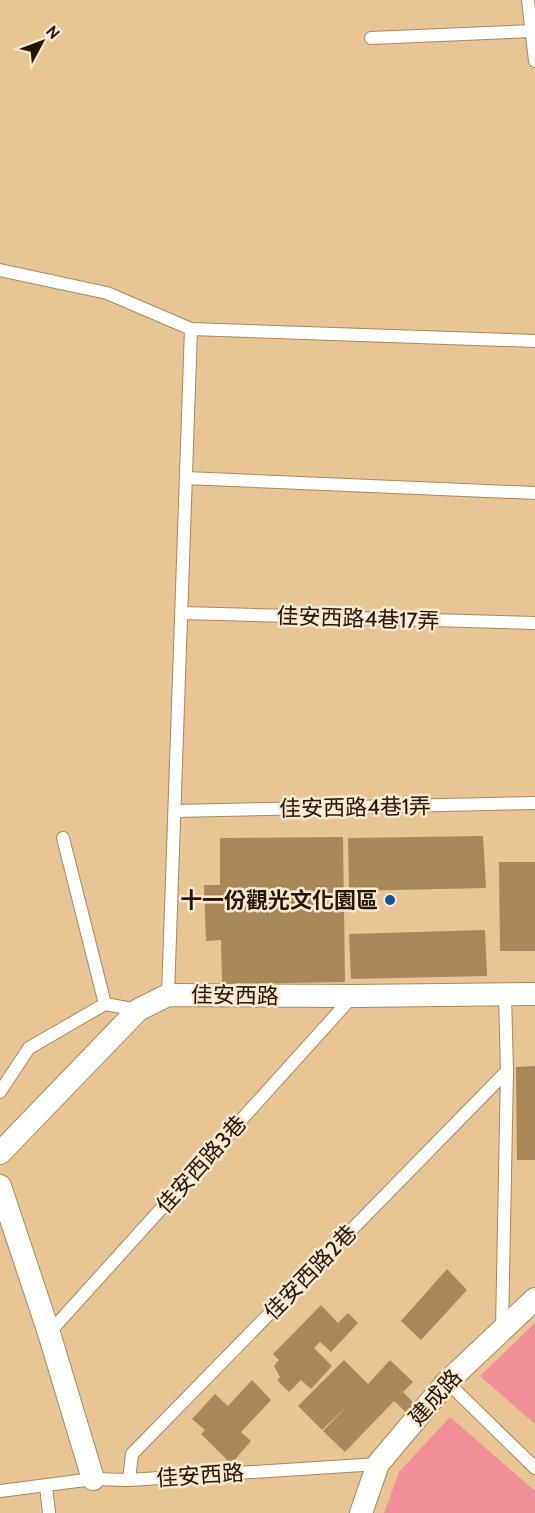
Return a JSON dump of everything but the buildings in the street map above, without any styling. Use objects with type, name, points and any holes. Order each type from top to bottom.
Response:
[{"type":"street","name":"佳安西路","points":[[0,1153],[138,1010],[168,994],[353,996],[535,994]]},
{"type":"street","points":[[0,1186],[49,1332],[93,1479]]},
{"type":"street","name":"建成路","points":[[361,1513],[378,1464],[447,1382],[535,1299]]},
{"type":"lane","points":[[528,0],[535,61]]},
{"type":"lane","points":[[371,38],[531,31]]},
{"type":"lane","points":[[0,270],[107,293],[191,329],[535,341]]},
{"type":"lane","points":[[168,994],[191,329]]},
{"type":"lane","points":[[186,478],[535,493]]},
{"type":"lane","name":"佳安西路4巷17弄","points":[[182,613],[535,623]]},
{"type":"lane","name":"佳安西路4巷1弄","points":[[175,811],[535,802]]},
{"type":"lane","points":[[63,838],[105,1004]]},
{"type":"lane","points":[[502,1329],[507,1071],[505,994]]},
{"type":"lane","name":"佳安西路3巷","points":[[49,1332],[353,996]]},
{"type":"lane","points":[[0,1092],[29,1048],[105,1004],[138,1010]]},
{"type":"lane","name":"佳安西路2巷","points":[[129,1480],[132,1454],[507,1071]]},
{"type":"lane","points":[[447,1382],[535,1468]]},
{"type":"lane","name":"佳安西路","points":[[0,1491],[93,1479],[129,1480],[378,1464]]},
{"type":"lane","points":[[46,1486],[49,1513]]},
{"type":"shaded area","points":[[535,1323],[535,1424],[480,1376]]},
{"type":"shaded area","points":[[450,1417],[535,1491],[535,1513],[384,1513],[399,1472]]},
{"type":"place","name":"十一份觀光文化園區","points":[[390,900]]}]
